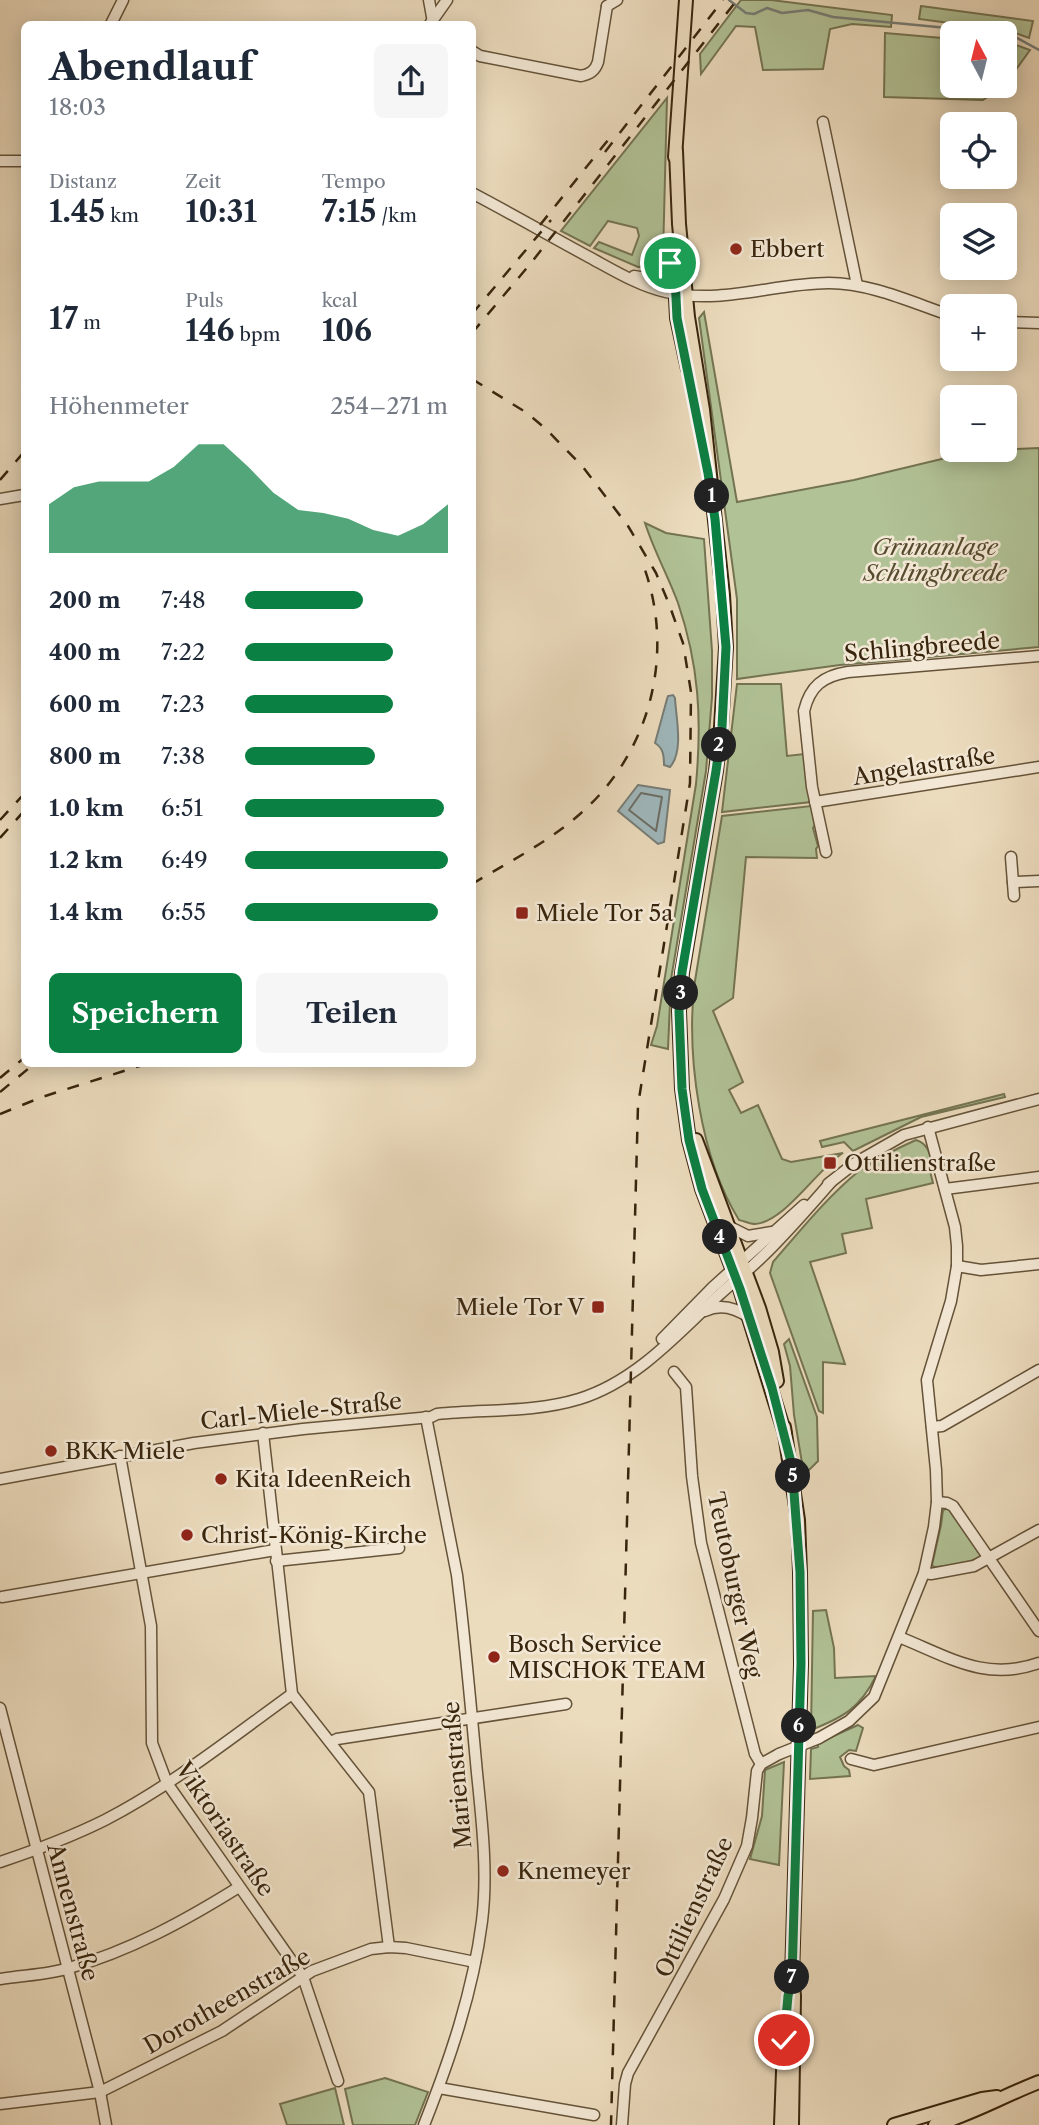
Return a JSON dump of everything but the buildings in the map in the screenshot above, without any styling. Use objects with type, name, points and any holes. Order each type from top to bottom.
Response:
[{"type":"main road","points":[[682,295],[674,257],[673,200],[686,0]]},
{"type":"main road","points":[[676,151],[682,295],[678,326],[708,473],[723,594],[726,647],[722,727],[682,972],[679,1011],[682,1089],[689,1140],[702,1189],[772,1352],[798,1520],[801,1664],[792,1978],[794,1996],[791,2124]]},
{"type":"main road","points":[[686,1117],[728,1226],[750,1318],[785,1434]]},
{"type":"main road","points":[[935,2125],[985,2107],[1001,2097],[1039,2082]]},
{"type":"main road","points":[[894,2125],[982,2099],[1001,2097]]},
{"type":"street","points":[[112,21],[123,0]]},
{"type":"street","points":[[429,0],[433,21]]},
{"type":"street","points":[[434,21],[447,0]]},
{"type":"street","points":[[476,54],[581,76],[588,74],[596,69],[598,62],[604,3],[617,0]]},
{"type":"street","points":[[823,122],[856,285]]},
{"type":"street","points":[[0,161],[21,161]]},
{"type":"street","points":[[476,195],[614,271],[649,286],[682,295],[734,296],[816,284],[856,285],[940,312]]},
{"type":"street","points":[[614,271],[649,277],[660,274],[674,257]]},
{"type":"street","points":[[1017,322],[1039,323]]},
{"type":"street","points":[[0,499],[21,496]]},
{"type":"street","name":"Schlingbreede","points":[[826,852],[815,802],[804,711],[812,690],[826,678],[848,672],[1039,656]]},
{"type":"street","name":"Angelastraße","points":[[815,802],[1039,767]]},
{"type":"street","points":[[1011,857],[1014,896]]},
{"type":"street","points":[[1013,882],[1039,881]]},
{"type":"street","name":"Carl-Miele-Straße","points":[[4,1480],[120,1456],[263,1433],[484,1409],[496,1411],[548,1406],[583,1398],[636,1369],[696,1317],[776,1231],[831,1182],[877,1148],[928,1127],[1039,1099]]},
{"type":"street","points":[[761,1764],[819,1738],[849,1721],[873,1697],[924,1573],[937,1502],[927,1380],[951,1301],[957,1266],[955,1227],[928,1127]]},
{"type":"street","points":[[946,1189],[1039,1177]]},
{"type":"street","name":"Carl-Miele-Straße","points":[[636,1369],[644,1357],[790,1229],[831,1182]]},
{"type":"street","points":[[728,1226],[748,1236],[776,1231]]},
{"type":"street","points":[[957,1266],[981,1270],[1039,1264]]},
{"type":"street","points":[[696,1317],[708,1309],[731,1307],[750,1318]]},
{"type":"street","points":[[932,1427],[942,1426],[1039,1370]]},
{"type":"street","name":"Teutoburger Weg","points":[[674,1372],[686,1387],[692,1476],[701,1543],[755,1754],[761,1764]]},
{"type":"street","name":"Marienstraße","points":[[424,2125],[439,2088],[464,2009],[475,1962],[484,1898],[483,1829],[457,1575],[429,1417]]},
{"type":"street","points":[[263,1433],[292,1694],[369,1792],[388,1947]]},
{"type":"street","name":"Viktoriastraße","points":[[120,1456],[151,1626],[151,1734],[155,1754],[167,1783],[303,1977],[338,2081]]},
{"type":"street","points":[[937,1502],[953,1506],[1039,1631]]},
{"type":"street","points":[[924,1573],[974,1566],[1039,1530]]},
{"type":"street","points":[[276,1561],[399,1548]]},
{"type":"street","points":[[2,1597],[275,1550]]},
{"type":"street","points":[[899,1637],[984,1669],[1003,1671],[1039,1663]]},
{"type":"street","points":[[0,1862],[36,1850],[103,1821],[167,1783],[292,1694]]},
{"type":"street","points":[[331,1742],[566,1704]]},
{"type":"street","name":"Annenstraße","points":[[0,1708],[100,2092],[106,2125]]},
{"type":"street","points":[[851,1759],[874,1765],[1039,1727]]},
{"type":"street","name":"Ottilienstraße","points":[[622,2125],[628,2073],[724,1899],[747,1846],[757,1771],[761,1764]]},
{"type":"street","points":[[0,1979],[68,1969],[138,1942],[175,1925],[239,1886]]},
{"type":"street","name":"Dorotheenstraße","points":[[0,2104],[100,2092],[222,2031],[303,1977],[371,1949],[388,1947],[475,1962]]},
{"type":"street","points":[[439,2088],[594,2115]]},
{"type":"green space","points":[[741,0],[771,0],[892,15],[891,27],[852,24],[830,29],[823,69],[763,70],[755,27],[736,26],[701,74],[700,54]]},
{"type":"green space","points":[[921,6],[1033,21],[1029,38],[1017,34],[1017,21],[940,22],[919,19]]},
{"type":"green space","points":[[885,33],[940,38],[940,98],[986,98],[983,100],[884,97]]},
{"type":"green space","points":[[1017,46],[1030,50],[1017,68]]},
{"type":"green space","points":[[667,98],[663,256],[653,266],[638,267],[594,248],[599,242],[632,255],[639,236],[637,228],[608,221],[590,246],[561,231]]},
{"type":"green space","name":"Grünanlage Schlingbreede","points":[[704,312],[737,502],[854,480],[940,459],[940,462],[1017,462],[1017,449],[1039,448],[1039,647],[840,665],[737,679],[737,599],[699,318]]},
{"type":"green space","points":[[645,523],[666,533],[704,539],[712,651],[712,697],[706,771],[671,979],[668,1049],[651,1045],[657,1026],[696,784],[699,737],[691,648],[678,603]]},
{"type":"green space","points":[[737,684],[781,684],[787,756],[804,754],[811,802],[722,812]]},
{"type":"green space","points":[[811,806],[818,846],[817,858],[746,857],[733,998],[713,1011],[743,1082],[729,1090],[741,1113],[758,1105],[782,1159],[791,1162],[843,1153],[778,1214],[753,1224],[739,1220],[726,1195],[706,1138],[695,1076],[692,1015],[694,987],[722,816]]},
{"type":"green space","points":[[1004,1094],[1005,1097],[921,1117],[853,1151],[844,1142],[822,1147],[820,1141]]},
{"type":"green space","points":[[916,1140],[929,1152],[934,1170],[930,1171],[933,1183],[866,1199],[872,1228],[842,1234],[846,1253],[810,1262],[845,1364],[823,1362],[823,1413],[819,1411],[770,1273],[773,1262],[847,1181],[873,1162]]},
{"type":"green space","points":[[789,1339],[817,1417],[818,1461],[804,1475],[794,1415],[790,1366],[784,1344]]},
{"type":"green space","points":[[949,1508],[982,1557],[957,1566],[934,1567],[932,1565],[943,1510]]},
{"type":"green space","points":[[826,1610],[834,1648],[835,1678],[876,1676],[864,1696],[850,1710],[811,1730],[813,1611]]},
{"type":"green space","points":[[858,1725],[863,1728],[856,1751],[849,1750],[840,1757],[850,1776],[810,1779],[811,1749],[818,1747],[818,1743]]},
{"type":"green space","points":[[784,1762],[779,1865],[750,1859],[762,1816],[765,1770]]},
{"type":"green space","points":[[385,2078],[428,2092],[415,2125],[353,2125],[345,2089]]},
{"type":"green space","points":[[335,2088],[344,2125],[287,2125],[280,2104]]},
{"type":"water","points":[[673,695],[678,743],[670,767],[664,765],[660,747],[655,743],[668,696]]},
{"type":"water","points":[[638,785],[670,790],[664,842],[658,844],[618,811]]},
{"type":"waterway","points":[[729,0],[746,13],[754,14],[767,8],[782,13],[808,10],[833,17],[1010,34],[1039,50]]},
{"type":"railway","points":[[605,152],[723,0]]},
{"type":"railway","points":[[476,328],[531,263],[737,0]]},
{"type":"railway","points":[[540,225],[608,140]]},
{"type":"railway","points":[[476,309],[551,220]]},
{"type":"railway","points":[[476,381],[527,413],[546,429],[583,467],[628,526],[656,573],[669,604],[683,643],[691,692],[690,783],[638,1105],[611,2125]]},
{"type":"railway","points":[[0,480],[21,456]]},
{"type":"railway","points":[[476,882],[568,824],[604,790],[623,763],[639,733],[650,702],[656,670],[654,603],[645,570]]},
{"type":"railway","points":[[0,820],[21,797]]},
{"type":"railway","points":[[0,838],[21,814]]},
{"type":"railway","points":[[0,1078],[21,1060]]},
{"type":"railway","points":[[0,1092],[30,1067]]},
{"type":"railway","points":[[0,1114],[42,1097],[137,1067]]},
{"type":"place","name":"Ebbert","points":[[736,249]]},
{"type":"place","name":"Miele Tor 5a","points":[[522,913]]},
{"type":"place","name":"Ottilienstraße","points":[[830,1163]]},
{"type":"place","name":"Miele Tor V","points":[[598,1307]]},
{"type":"place","name":"BKK Miele","points":[[51,1451]]},
{"type":"place","name":"Kita IdeenReich","points":[[221,1479]]},
{"type":"place","name":"Christ-König-Kirche","points":[[187,1535]]},
{"type":"place","name":"Bosch Service MISCHOK TEAM","points":[[494,1657]]},
{"type":"place","name":"Knemeyer","points":[[503,1871]]},
{"type":"route","points":[[670,263],[674,257],[678,326],[715,519],[726,647],[722,727],[682,972],[679,1011],[682,1089],[689,1140],[702,1189],[740,1289],[785,1434],[792,1466],[798,1520],[801,1664],[792,1978],[784,2040]]}]
